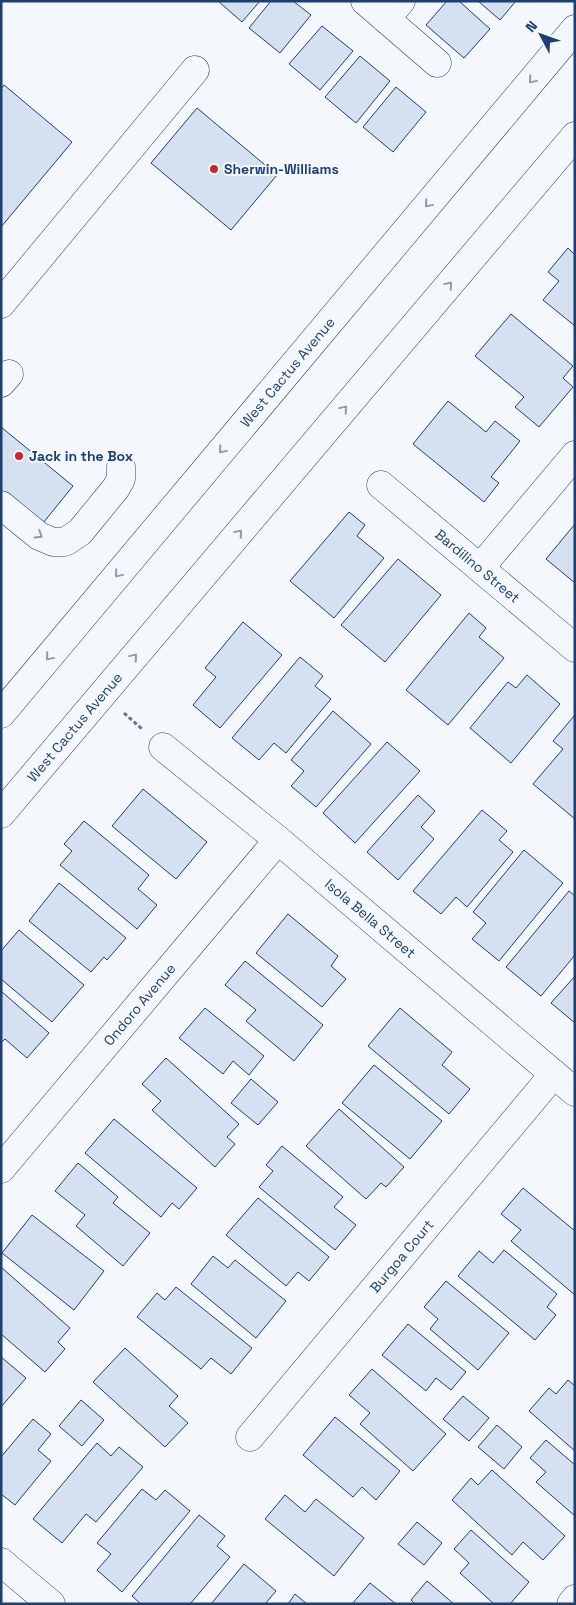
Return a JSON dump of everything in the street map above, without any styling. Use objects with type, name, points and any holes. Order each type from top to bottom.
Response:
[{"type":"street","points":[[365,1],[393,10],[437,63]]},
{"type":"street","name":"West Cactus Avenue","points":[[1,714],[575,29]]},
{"type":"street","points":[[1,304],[195,70]]},
{"type":"street","name":"West Cactus Avenue","points":[[1,814],[575,136]]},
{"type":"street","points":[[480,568],[575,455]]},
{"type":"street","points":[[1,505],[39,536],[53,542],[65,542],[80,532],[116,488],[121,478],[121,467]]},
{"type":"street","name":"Bardilino Street","points":[[381,485],[575,648]]},
{"type":"street","name":"Isola Bella Street","points":[[163,748],[278,840],[575,1092]]},
{"type":"street","name":"Ondoro Avenue","points":[[1,1169],[278,840]]},
{"type":"street","name":"Burgoa Court","points":[[250,1437],[554,1074]]},
{"type":"street","points":[[1,1562],[51,1604]]},
{"type":"street","points":[[571,1604],[575,1599]]},
{"type":"building","points":[[218,1],[260,1],[242,22]]},
{"type":"building","points":[[271,1],[293,1],[311,15],[280,53],[249,28]]},
{"type":"building","points":[[447,1],[459,1],[490,29],[464,58],[426,25]]},
{"type":"building","points":[[478,1],[516,1],[500,20]]},
{"type":"building","points":[[322,26],[353,51],[320,90],[289,64]]},
{"type":"building","points":[[360,56],[390,81],[356,123],[325,97]]},
{"type":"building","points":[[4,85],[72,142],[1,227],[1,89]]},
{"type":"building","points":[[396,87],[426,112],[393,152],[363,127]]},
{"type":"building","name":"Sherwin-Williams","points":[[197,108],[277,175],[231,230],[151,163]]},
{"type":"building","points":[[568,248],[575,255],[575,326],[543,300],[559,281],[548,272]]},
{"type":"building","points":[[511,314],[573,366],[563,378],[573,387],[539,427],[515,407],[524,397],[475,356]]},
{"type":"building","points":[[448,401],[486,432],[495,421],[520,441],[491,477],[499,483],[484,502],[413,444]]},
{"type":"building","name":"Jack in the Box","points":[[1,427],[73,486],[39,528],[1,497]]},
{"type":"building","points":[[349,512],[365,525],[357,536],[384,558],[334,618],[290,581]]},
{"type":"building","points":[[575,524],[575,583],[546,559]]},
{"type":"building","points":[[398,559],[441,595],[385,662],[341,625]]},
{"type":"building","points":[[469,613],[486,628],[479,637],[504,658],[448,725],[406,690]]},
{"type":"building","points":[[243,622],[282,655],[220,728],[193,705],[216,677],[205,668]]},
{"type":"building","points":[[300,657],[323,676],[315,686],[331,699],[286,753],[274,743],[259,760],[232,738]]},
{"type":"building","points":[[527,675],[560,704],[511,763],[470,728],[508,682],[516,688]]},
{"type":"building","points":[[333,711],[371,744],[316,807],[291,786],[304,771],[291,760]]},
{"type":"building","points":[[574,716],[575,819],[533,784],[563,749],[553,741]]},
{"type":"building","points":[[387,742],[420,771],[355,843],[323,813]]},
{"type":"building","points":[[143,789],[207,842],[176,879],[112,826]]},
{"type":"building","points":[[418,795],[435,811],[421,827],[434,839],[398,880],[367,852]]},
{"type":"building","points":[[482,810],[507,831],[499,840],[513,852],[467,907],[456,897],[441,914],[413,891]]},
{"type":"building","points":[[84,821],[149,875],[138,889],[157,905],[137,929],[60,865],[72,851],[64,844]]},
{"type":"building","points":[[524,850],[563,883],[499,961],[472,939],[486,923],[473,912]]},
{"type":"building","points":[[59,883],[126,938],[107,960],[104,957],[91,972],[29,921]]},
{"type":"building","points":[[569,891],[575,896],[575,955],[541,996],[506,967]]},
{"type":"building","points":[[288,914],[338,956],[331,966],[346,979],[322,1007],[256,953]]},
{"type":"building","points":[[19,930],[84,985],[52,1022],[1,979],[1,951]]},
{"type":"building","points":[[245,961],[323,1025],[294,1061],[246,1021],[256,1010],[225,985]]},
{"type":"building","points":[[575,976],[575,1023],[551,1003]]},
{"type":"building","points":[[1,991],[49,1033],[27,1058],[5,1039],[1,1043]]},
{"type":"building","points":[[205,1008],[264,1056],[249,1075],[233,1061],[223,1074],[179,1038]]},
{"type":"building","points":[[400,1008],[452,1052],[442,1065],[470,1089],[449,1114],[368,1046]]},
{"type":"building","points":[[166,1058],[239,1124],[227,1137],[235,1144],[215,1167],[152,1110],[161,1101],[142,1084]]},
{"type":"building","points":[[374,1065],[442,1121],[410,1159],[342,1103]]},
{"type":"building","points":[[251,1079],[278,1102],[258,1125],[231,1103]]},
{"type":"building","points":[[339,1109],[404,1167],[386,1187],[381,1183],[366,1199],[306,1146]]},
{"type":"building","points":[[114,1119],[197,1188],[179,1209],[172,1203],[161,1217],[85,1153]]},
{"type":"building","points":[[282,1146],[343,1197],[334,1207],[356,1225],[335,1250],[259,1187],[273,1171],[266,1165]]},
{"type":"building","points":[[78,1163],[118,1197],[113,1203],[150,1233],[123,1266],[76,1226],[85,1215],[55,1191]]},
{"type":"building","points":[[523,1188],[575,1231],[575,1295],[511,1241],[521,1230],[501,1214]]},
{"type":"building","points":[[258,1198],[329,1257],[309,1281],[298,1272],[286,1286],[226,1235]]},
{"type":"building","points":[[32,1215],[104,1271],[74,1310],[2,1253]]},
{"type":"building","points":[[504,1250],[557,1294],[547,1307],[556,1315],[535,1340],[458,1276],[479,1251],[493,1263]]},
{"type":"building","points":[[213,1256],[228,1268],[235,1260],[286,1301],[256,1338],[191,1284]]},
{"type":"building","points":[[1,1267],[70,1328],[58,1342],[65,1349],[45,1372],[1,1334]]},
{"type":"building","points":[[446,1281],[509,1333],[478,1370],[430,1329],[438,1319],[424,1307]]},
{"type":"building","points":[[176,1287],[252,1348],[231,1374],[211,1358],[201,1369],[137,1317],[157,1293],[165,1300]]},
{"type":"building","points":[[408,1324],[466,1372],[451,1390],[436,1378],[426,1391],[382,1355]]},
{"type":"building","points":[[125,1348],[178,1396],[169,1406],[188,1423],[165,1447],[93,1382]]},
{"type":"building","points":[[1,1357],[26,1378],[1,1407]]},
{"type":"building","points":[[372,1369],[446,1434],[413,1471],[360,1424],[370,1413],[349,1395]]},
{"type":"building","points":[[568,1380],[575,1386],[575,1451],[529,1411],[549,1388],[556,1394]]},
{"type":"building","points":[[463,1396],[489,1418],[469,1441],[443,1419]]},
{"type":"building","points":[[81,1400],[104,1420],[82,1446],[59,1426]]},
{"type":"building","points":[[335,1417],[400,1471],[376,1500],[362,1487],[353,1497],[303,1455]]},
{"type":"building","points":[[33,1419],[51,1434],[38,1450],[51,1461],[15,1505],[1,1494],[1,1457]]},
{"type":"building","points":[[497,1425],[522,1447],[504,1469],[478,1447]]},
{"type":"building","points":[[546,1440],[575,1465],[575,1516],[536,1482],[546,1472],[530,1458]]},
{"type":"building","points":[[97,1443],[111,1456],[119,1447],[143,1467],[96,1522],[86,1514],[62,1543],[33,1519]]},
{"type":"building","points":[[492,1470],[565,1536],[543,1560],[523,1542],[512,1555],[452,1500],[471,1478],[478,1485]]},
{"type":"building","points":[[142,1489],[156,1500],[165,1490],[190,1511],[122,1592],[97,1570],[111,1554],[97,1543]]},
{"type":"building","points":[[285,1495],[305,1512],[316,1499],[364,1538],[334,1576],[265,1519]]},
{"type":"building","points":[[199,1515],[225,1536],[217,1546],[230,1557],[190,1604],[141,1604],[132,1596]]},
{"type":"building","points":[[417,1522],[442,1543],[424,1565],[398,1544]]},
{"type":"building","points":[[471,1530],[529,1582],[510,1604],[494,1604],[460,1573],[469,1563],[454,1549]]},
{"type":"building","points":[[244,1564],[276,1591],[265,1604],[211,1604]]},
{"type":"building","points":[[427,1581],[454,1604],[415,1604],[411,1600]]},
{"type":"building","points":[[370,1583],[396,1604],[352,1604]]},
{"type":"building","points":[[295,1594],[307,1604],[288,1604]]},
{"type":"place","name":"Sherwin-Williams","points":[[214,169]]},
{"type":"place","name":"Jack in the Box","points":[[19,456]]}]
